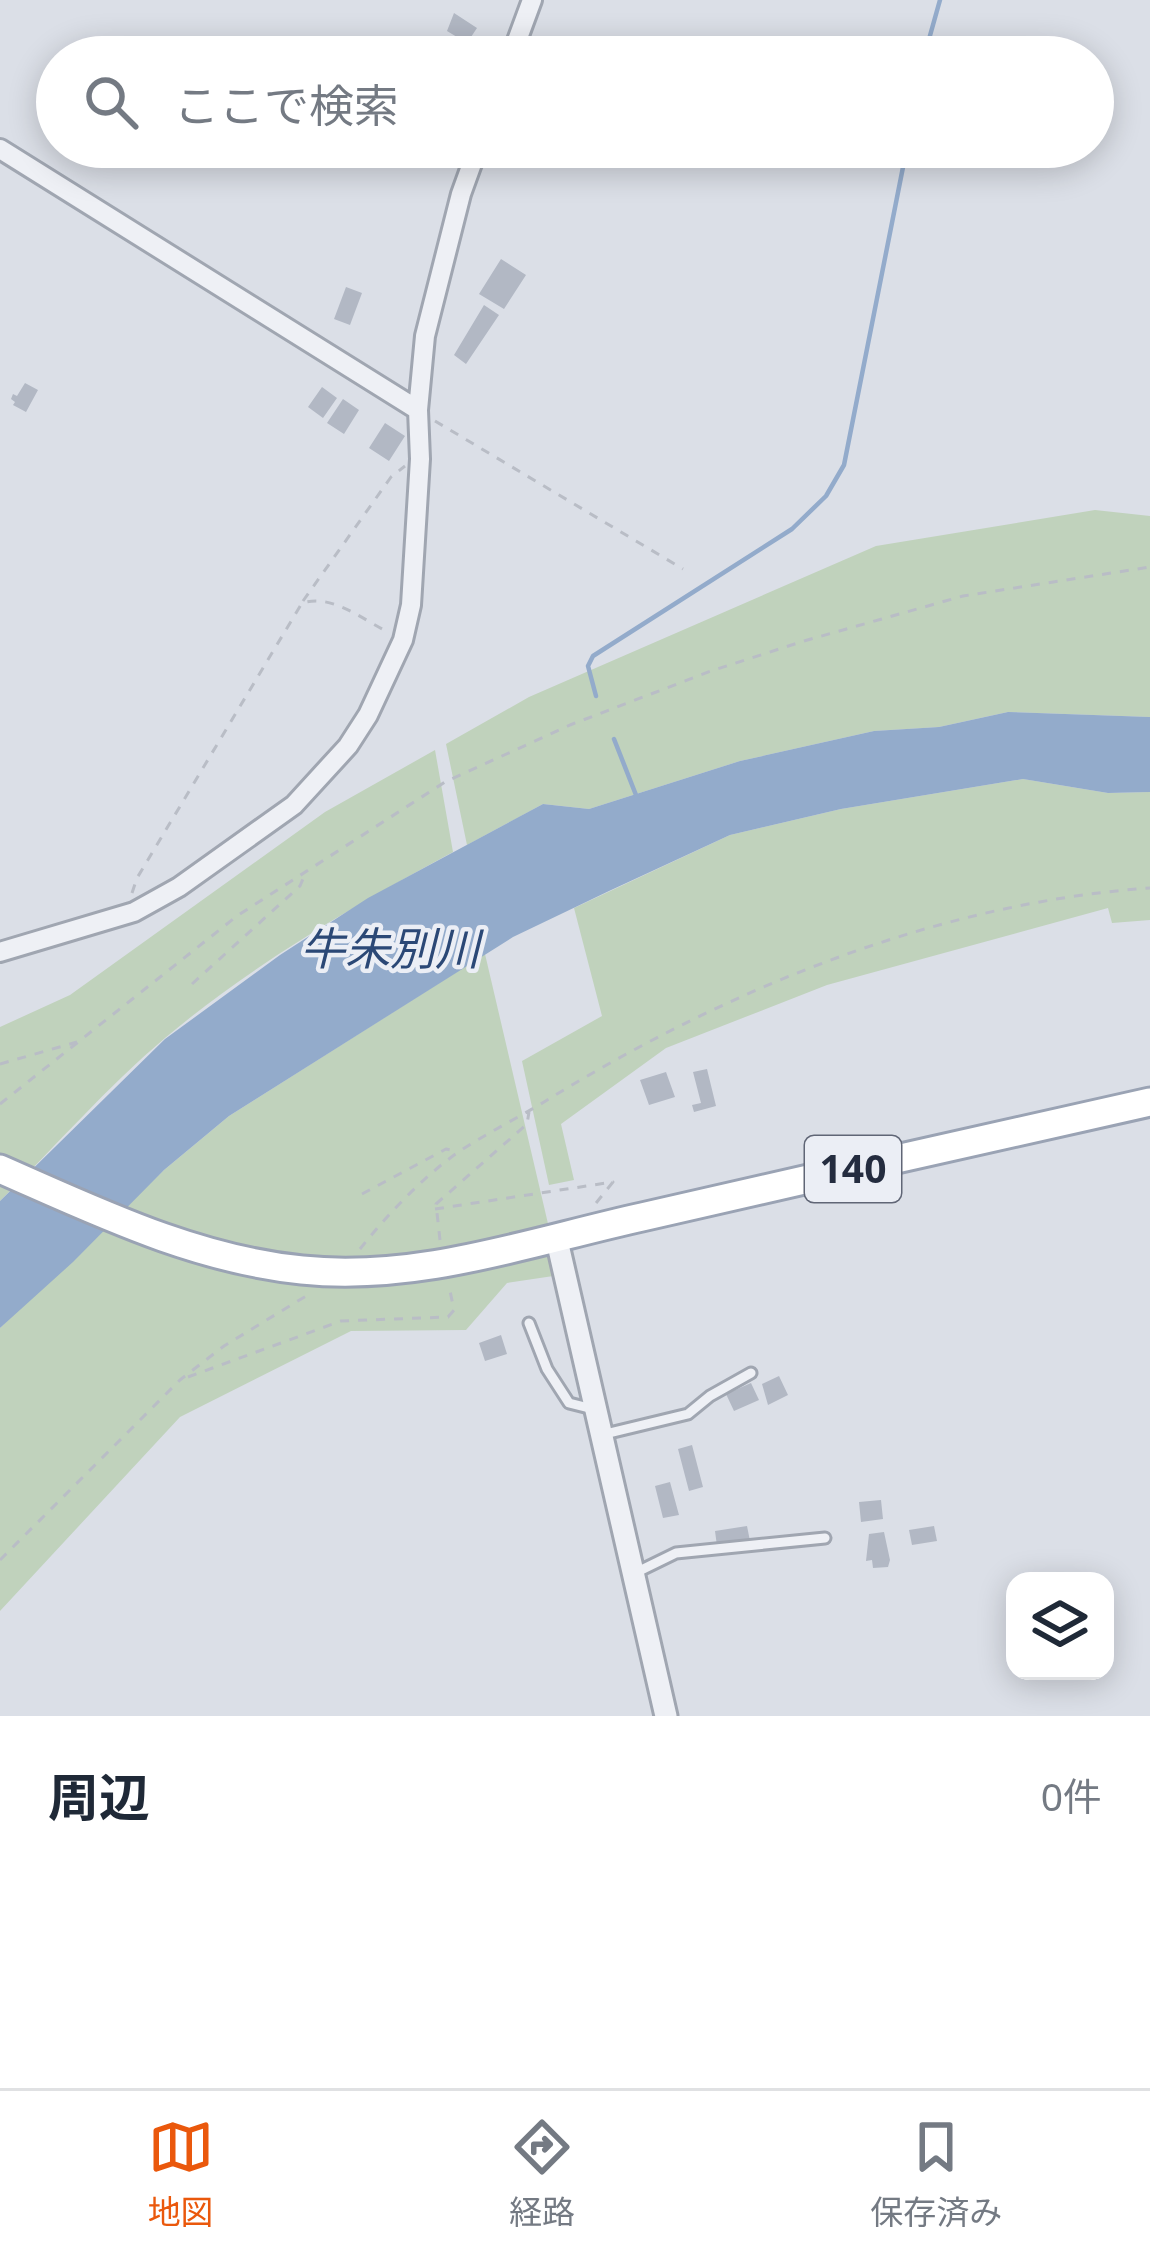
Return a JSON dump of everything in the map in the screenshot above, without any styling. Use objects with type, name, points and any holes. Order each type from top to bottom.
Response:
[{"type":"main road","name":"140","points":[[0,1169],[162,1239],[309,1278],[441,1266],[1150,1102]]},
{"type":"street","points":[[519,36],[532,0]]},
{"type":"street","points":[[0,149],[418,410]]},
{"type":"street","points":[[0,952],[134,912],[179,887],[294,805],[348,746],[368,715],[403,640],[411,605],[425,336],[470,168]]},
{"type":"street","points":[[556,1236],[666,1716]]},
{"type":"lane","points":[[529,1323],[569,1403],[596,1410]]},
{"type":"lane","points":[[602,1435],[688,1414],[751,1373]]},
{"type":"lane","points":[[633,1574],[676,1553],[826,1538]]},
{"type":"path","points":[[418,410],[683,569]]},
{"type":"path","points":[[134,912],[137,878],[302,603],[391,477],[420,459]]},
{"type":"path","points":[[0,1104],[237,916],[445,782],[570,725],[710,671],[963,596],[1150,567]]},
{"type":"path","points":[[302,603],[316,598],[330,602],[403,640]]},
{"type":"path","points":[[192,984],[300,886],[305,872]]},
{"type":"path","points":[[350,1262],[381,1225],[457,1153],[622,1056],[718,1007],[854,953],[1027,905],[1150,888]]},
{"type":"path","points":[[0,1064],[79,1042]]},
{"type":"path","points":[[440,1240],[435,1209],[440,1200],[527,1124],[529,1111]]},
{"type":"path","points":[[362,1194],[446,1149],[457,1153]]},
{"type":"path","points":[[435,1209],[613,1182],[585,1216]]},
{"type":"path","points":[[0,1560],[180,1380],[309,1278]]},
{"type":"path","points":[[180,1380],[341,1321],[448,1317],[454,1310],[449,1286]]},
{"type":"green space","points":[[1095,510],[1150,516],[1150,717],[1008,712],[939,727],[874,731],[740,761],[589,809],[543,804],[467,845],[446,744],[529,697],[876,546]]},
{"type":"green space","points":[[435,750],[453,852],[304,938],[198,1011],[122,1077],[0,1201],[0,1027],[70,995],[325,812]]},
{"type":"green space","points":[[1023,779],[1108,793],[1150,792],[1150,920],[1112,923],[1108,908],[827,985],[666,1048],[561,1124],[574,1180],[549,1185],[522,1061],[602,1016],[574,908],[730,835],[841,809]]},
{"type":"green space","points":[[485,954],[560,1275],[507,1283],[466,1330],[351,1331],[180,1417],[0,1611],[0,1328],[164,1170],[229,1116]]},
{"type":"water","name":"牛朱別川","points":[[1008,712],[1150,717],[1150,792],[1108,793],[1023,779],[841,809],[730,835],[609,891],[513,937],[229,1116],[164,1170],[0,1328],[0,1201],[165,1039],[368,898],[543,804],[589,809],[740,761],[874,731],[939,727]]},
{"type":"building","points":[[454,13],[477,28],[472,36],[447,31]]},
{"type":"building","points":[[501,259],[526,275],[504,309],[479,294]]},
{"type":"building","points":[[346,287],[362,293],[350,325],[334,319]]},
{"type":"building","points":[[484,305],[499,315],[466,364],[454,355]]},
{"type":"building","points":[[25,383],[38,390],[26,412],[11,399]]},
{"type":"building","points":[[322,387],[337,398],[323,418],[308,407]]},
{"type":"building","points":[[343,399],[359,410],[344,434],[327,423]]},
{"type":"building","points":[[385,423],[405,436],[389,461],[369,448]]},
{"type":"building","points":[[707,1069],[716,1106],[694,1112],[692,1105],[701,1103],[693,1072]]},
{"type":"building","points":[[666,1072],[675,1097],[649,1105],[640,1080]]},
{"type":"building","points":[[501,1335],[507,1354],[485,1361],[479,1343]]},
{"type":"building","points":[[779,1376],[788,1395],[768,1405],[762,1384]]},
{"type":"building","points":[[751,1383],[759,1400],[734,1411],[726,1394]]},
{"type":"building","points":[[692,1445],[703,1487],[689,1491],[678,1449]]},
{"type":"building","points":[[670,1482],[679,1515],[663,1518],[655,1486]]},
{"type":"building","points":[[881,1500],[883,1519],[861,1522],[859,1502]]},
{"type":"building","points":[[747,1526],[750,1541],[717,1546],[715,1531]]},
{"type":"building","points":[[934,1526],[937,1541],[912,1545],[909,1530]]},
{"type":"building","points":[[884,1532],[888,1567],[873,1568],[872,1560],[866,1561],[869,1534]]},
{"type":"waterway","points":[[930,36],[940,0]]},
{"type":"waterway","points":[[596,696],[588,666],[593,656],[792,529],[826,496],[844,465],[903,168]]},
{"type":"waterway","points":[[614,739],[636,795]]}]
